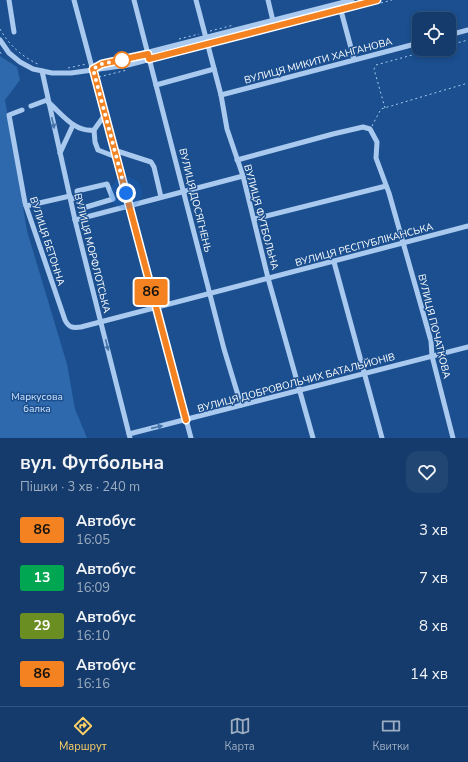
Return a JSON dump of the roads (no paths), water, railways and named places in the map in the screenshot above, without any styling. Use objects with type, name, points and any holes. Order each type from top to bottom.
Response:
[{"type":"street","points":[[8,0],[14,32]]},
{"type":"street","points":[[74,0],[191,438]]},
{"type":"street","name":"ВУЛИЦЯ ДОСЯГНЕНЬ","points":[[134,0],[183,191],[241,405]]},
{"type":"street","name":"ВУЛИЦЯ ФУТБОЛЬНА","points":[[196,0],[221,95],[227,129],[243,176],[268,278],[313,438]]},
{"type":"street","points":[[268,0],[273,21]]},
{"type":"street","points":[[0,40],[9,53],[20,62],[41,68],[71,73],[128,65],[148,56],[205,38],[273,21],[338,2],[352,0]]},
{"type":"street","points":[[148,56],[207,44],[377,0]]},
{"type":"street","points":[[338,2],[354,59]]},
{"type":"street","points":[[456,33],[468,30]]},
{"type":"street","name":"ВУЛИЦЯ МИКИТИ ХАНГАНОВА","points":[[221,95],[412,44]]},
{"type":"street","name":"ВУЛИЦЯ МОРФЛОТСЬКА","points":[[41,68],[75,220],[129,436]]},
{"type":"street","points":[[156,85],[214,69]]},
{"type":"street","points":[[30,106],[48,101],[73,125],[84,130],[94,130]]},
{"type":"street","name":"ВУЛИЦЯ БЕТОННА","points":[[22,110],[9,116],[26,206],[67,324],[76,328],[101,321]]},
{"type":"street","points":[[104,116],[94,130],[95,142],[98,150],[116,157]]},
{"type":"street","points":[[60,153],[73,125]]},
{"type":"street","name":"ВУЛИЦЯ ПОЧАТКОВА","points":[[238,160],[333,134],[363,127],[370,129],[377,142],[376,158],[412,272],[431,341],[432,356],[453,438]]},
{"type":"street","points":[[114,150],[151,162],[154,167],[161,197]]},
{"type":"street","points":[[75,220],[243,176]]},
{"type":"street","points":[[107,184],[113,199],[83,208],[78,197],[77,191],[107,184]]},
{"type":"street","points":[[254,219],[386,186]]},
{"type":"street","points":[[26,206],[78,197]]},
{"type":"street","name":"ВУЛИЦЯ РЕСПУБЛІКАНСЬКА","points":[[101,321],[334,262],[468,226]]},
{"type":"street","points":[[334,262],[366,373],[382,438]]},
{"type":"street","name":"ВУЛИЦЯ ДОБРОВОЛЬЧИХ БАТАЛЬЙОНІВ","points":[[129,436],[241,405],[468,347]]},
{"type":"park label","name":"Маркусова балка","points":[[37,402]]}]
